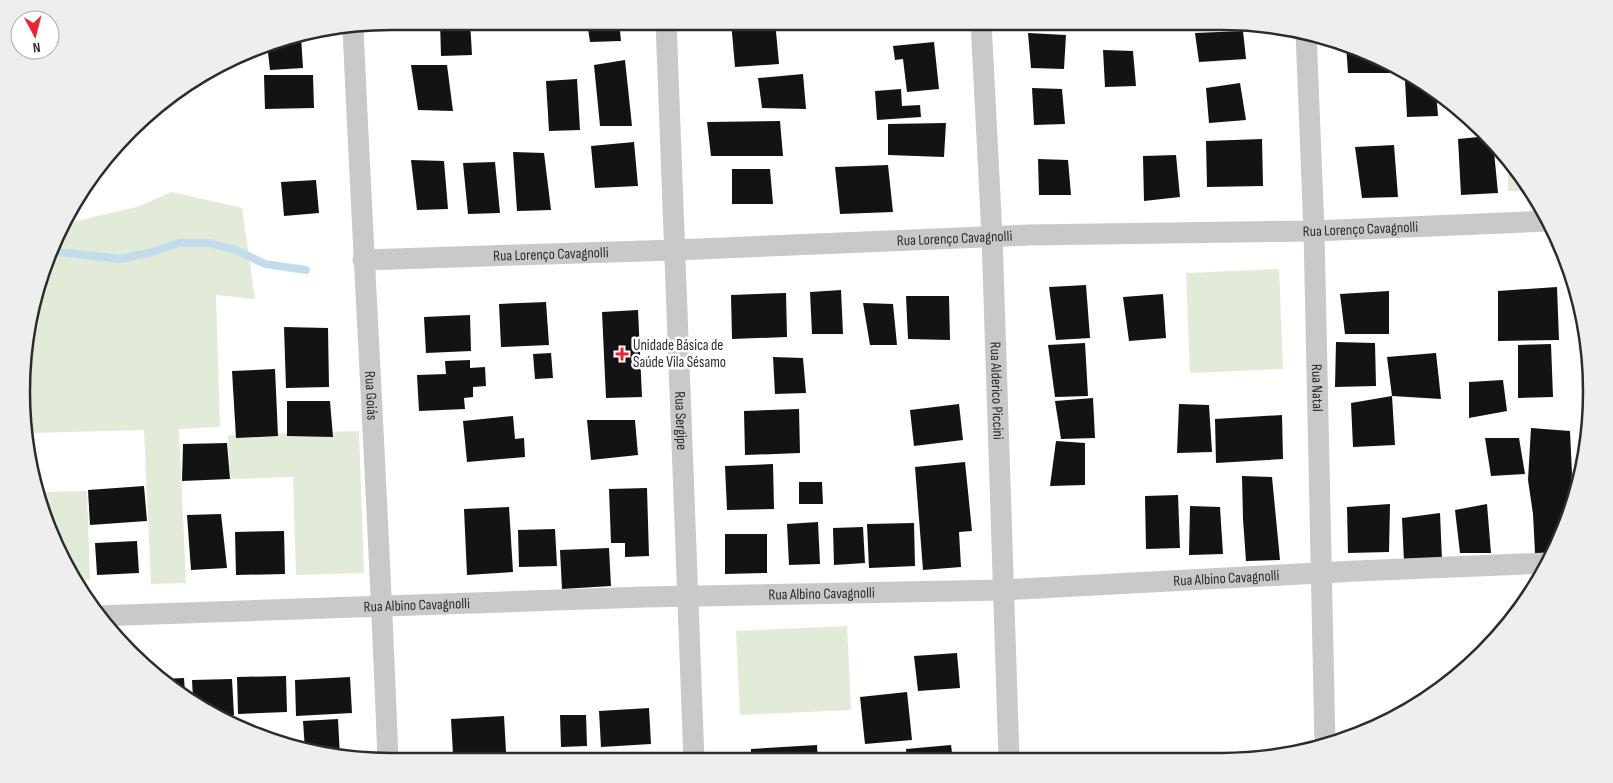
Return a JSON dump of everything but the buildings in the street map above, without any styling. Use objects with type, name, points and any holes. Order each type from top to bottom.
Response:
[{"type":"street","name":"Rua Sergipe","points":[[666,30],[694,753]]},
{"type":"street","name":"Rua Alderico Piccini","points":[[981,30],[992,236],[1009,753]]},
{"type":"street","name":"Rua Goiás","points":[[353,32],[388,753]]},
{"type":"street","name":"Rua Natal","points":[[1306,40],[1314,231],[1324,738]]},
{"type":"street","name":"Rua Lorenço Cavagnolli","points":[[363,260],[675,250],[992,236],[1314,231],[1540,221]]},
{"type":"street","name":"Rua Albino Cavagnolli","points":[[108,616],[687,596],[1004,590],[1540,563]]},
{"type":"green space","points":[[1508,171],[1522,191],[1508,191]]},
{"type":"green space","points":[[172,192],[242,208],[255,299],[216,295],[220,427],[179,429],[186,583],[151,584],[144,430],[32,433],[30,392],[33,344],[42,298],[49,275],[67,232],[72,222],[137,207]]},
{"type":"green space","points":[[1279,269],[1283,369],[1190,373],[1186,273]]},
{"type":"green space","points":[[359,431],[364,573],[296,575],[293,477],[230,479],[228,435]]},
{"type":"green space","points":[[87,491],[90,580],[83,580],[67,551],[44,492]]},
{"type":"green space","points":[[847,626],[851,710],[740,715],[736,631]]},
{"type":"waterway","points":[[58,252],[120,259],[152,252],[179,243],[209,243],[236,250],[265,264],[306,270]]},
{"type":"place","name":"Unidade Básica de Saúde Vila Sésamo","points":[[622,354]]}]
